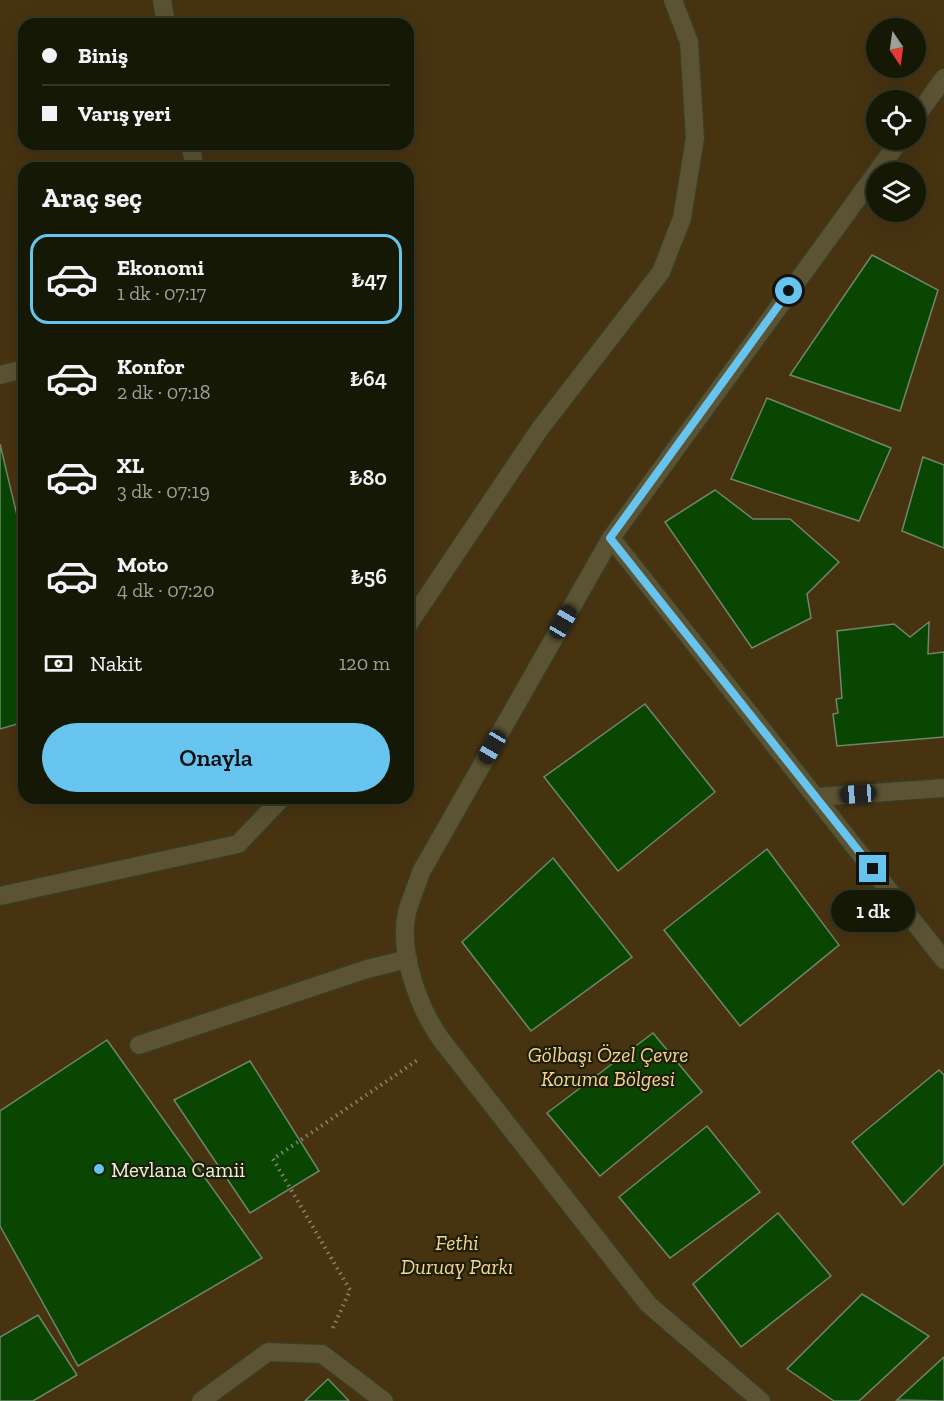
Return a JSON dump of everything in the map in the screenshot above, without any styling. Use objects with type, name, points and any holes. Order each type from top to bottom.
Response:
[{"type":"street","points":[[162,0],[165,18]]},
{"type":"street","points":[[414,616],[539,430],[661,272],[682,218],[694,138],[689,42],[673,0]]},
{"type":"street","points":[[926,103],[944,78]]},
{"type":"street","points":[[761,1401],[648,1304],[443,1042],[434,1030],[414,983],[405,935],[408,911],[422,872],[610,538],[893,150]]},
{"type":"street","points":[[0,375],[18,370]]},
{"type":"street","points":[[610,538],[944,960]]},
{"type":"street","points":[[816,797],[944,788]]},
{"type":"street","points":[[0,896],[238,844],[276,804]]},
{"type":"street","points":[[139,1045],[367,969],[408,959]]},
{"type":"street","points":[[201,1401],[268,1352],[322,1354],[384,1401]]},
{"type":"path","points":[[322,1354],[350,1290],[273,1159],[443,1042]]},
{"type":"green space","name":"Gölbaşı Özel Çevre Koruma Bölgesi","points":[[0,0],[944,0],[944,1401],[0,1401]]},
{"type":"building","points":[[872,255],[938,290],[900,411],[790,375]]},
{"type":"building","points":[[767,398],[891,448],[859,521],[731,479]]},
{"type":"building","points":[[0,444],[18,520],[18,724],[0,729]]},
{"type":"building","points":[[923,457],[944,465],[944,548],[902,531]]},
{"type":"building","points":[[715,490],[753,519],[790,519],[839,562],[807,594],[811,618],[752,648],[665,522]]},
{"type":"building","points":[[929,622],[928,654],[944,652],[944,737],[837,746],[833,714],[838,713],[836,699],[842,698],[837,631],[894,624],[910,637]]},
{"type":"building","points":[[645,704],[715,792],[618,871],[544,777]]},
{"type":"building","points":[[767,849],[839,945],[740,1026],[664,930]]},
{"type":"building","points":[[553,858],[632,957],[531,1031],[462,942]]},
{"type":"building","points":[[653,1033],[702,1092],[600,1176],[547,1113]]},
{"type":"building","name":"Mevlana Camii","points":[[107,1040],[262,1258],[78,1366],[0,1226],[0,1111]]},
{"type":"building","points":[[250,1061],[319,1171],[250,1213],[174,1100]]},
{"type":"building","points":[[939,1070],[944,1075],[944,1164],[903,1205],[852,1142]]},
{"type":"building","points":[[707,1126],[760,1192],[670,1258],[619,1197]]},
{"type":"building","points":[[778,1213],[831,1276],[741,1347],[693,1284]]},
{"type":"building","points":[[862,1294],[929,1336],[859,1401],[834,1401],[787,1369]]},
{"type":"building","points":[[38,1315],[77,1375],[33,1401],[0,1401],[0,1337]]},
{"type":"building","points":[[944,1357],[944,1401],[897,1400]]},
{"type":"building","points":[[328,1379],[349,1401],[305,1401]]},
{"type":"place","name":"Mevlana Camii","points":[[99,1169]]},
{"type":"route","points":[[789,291],[610,538],[873,869]]},
{"type":"park label","name":"Fethi Duruay Parkı","points":[[457,1254]]}]
